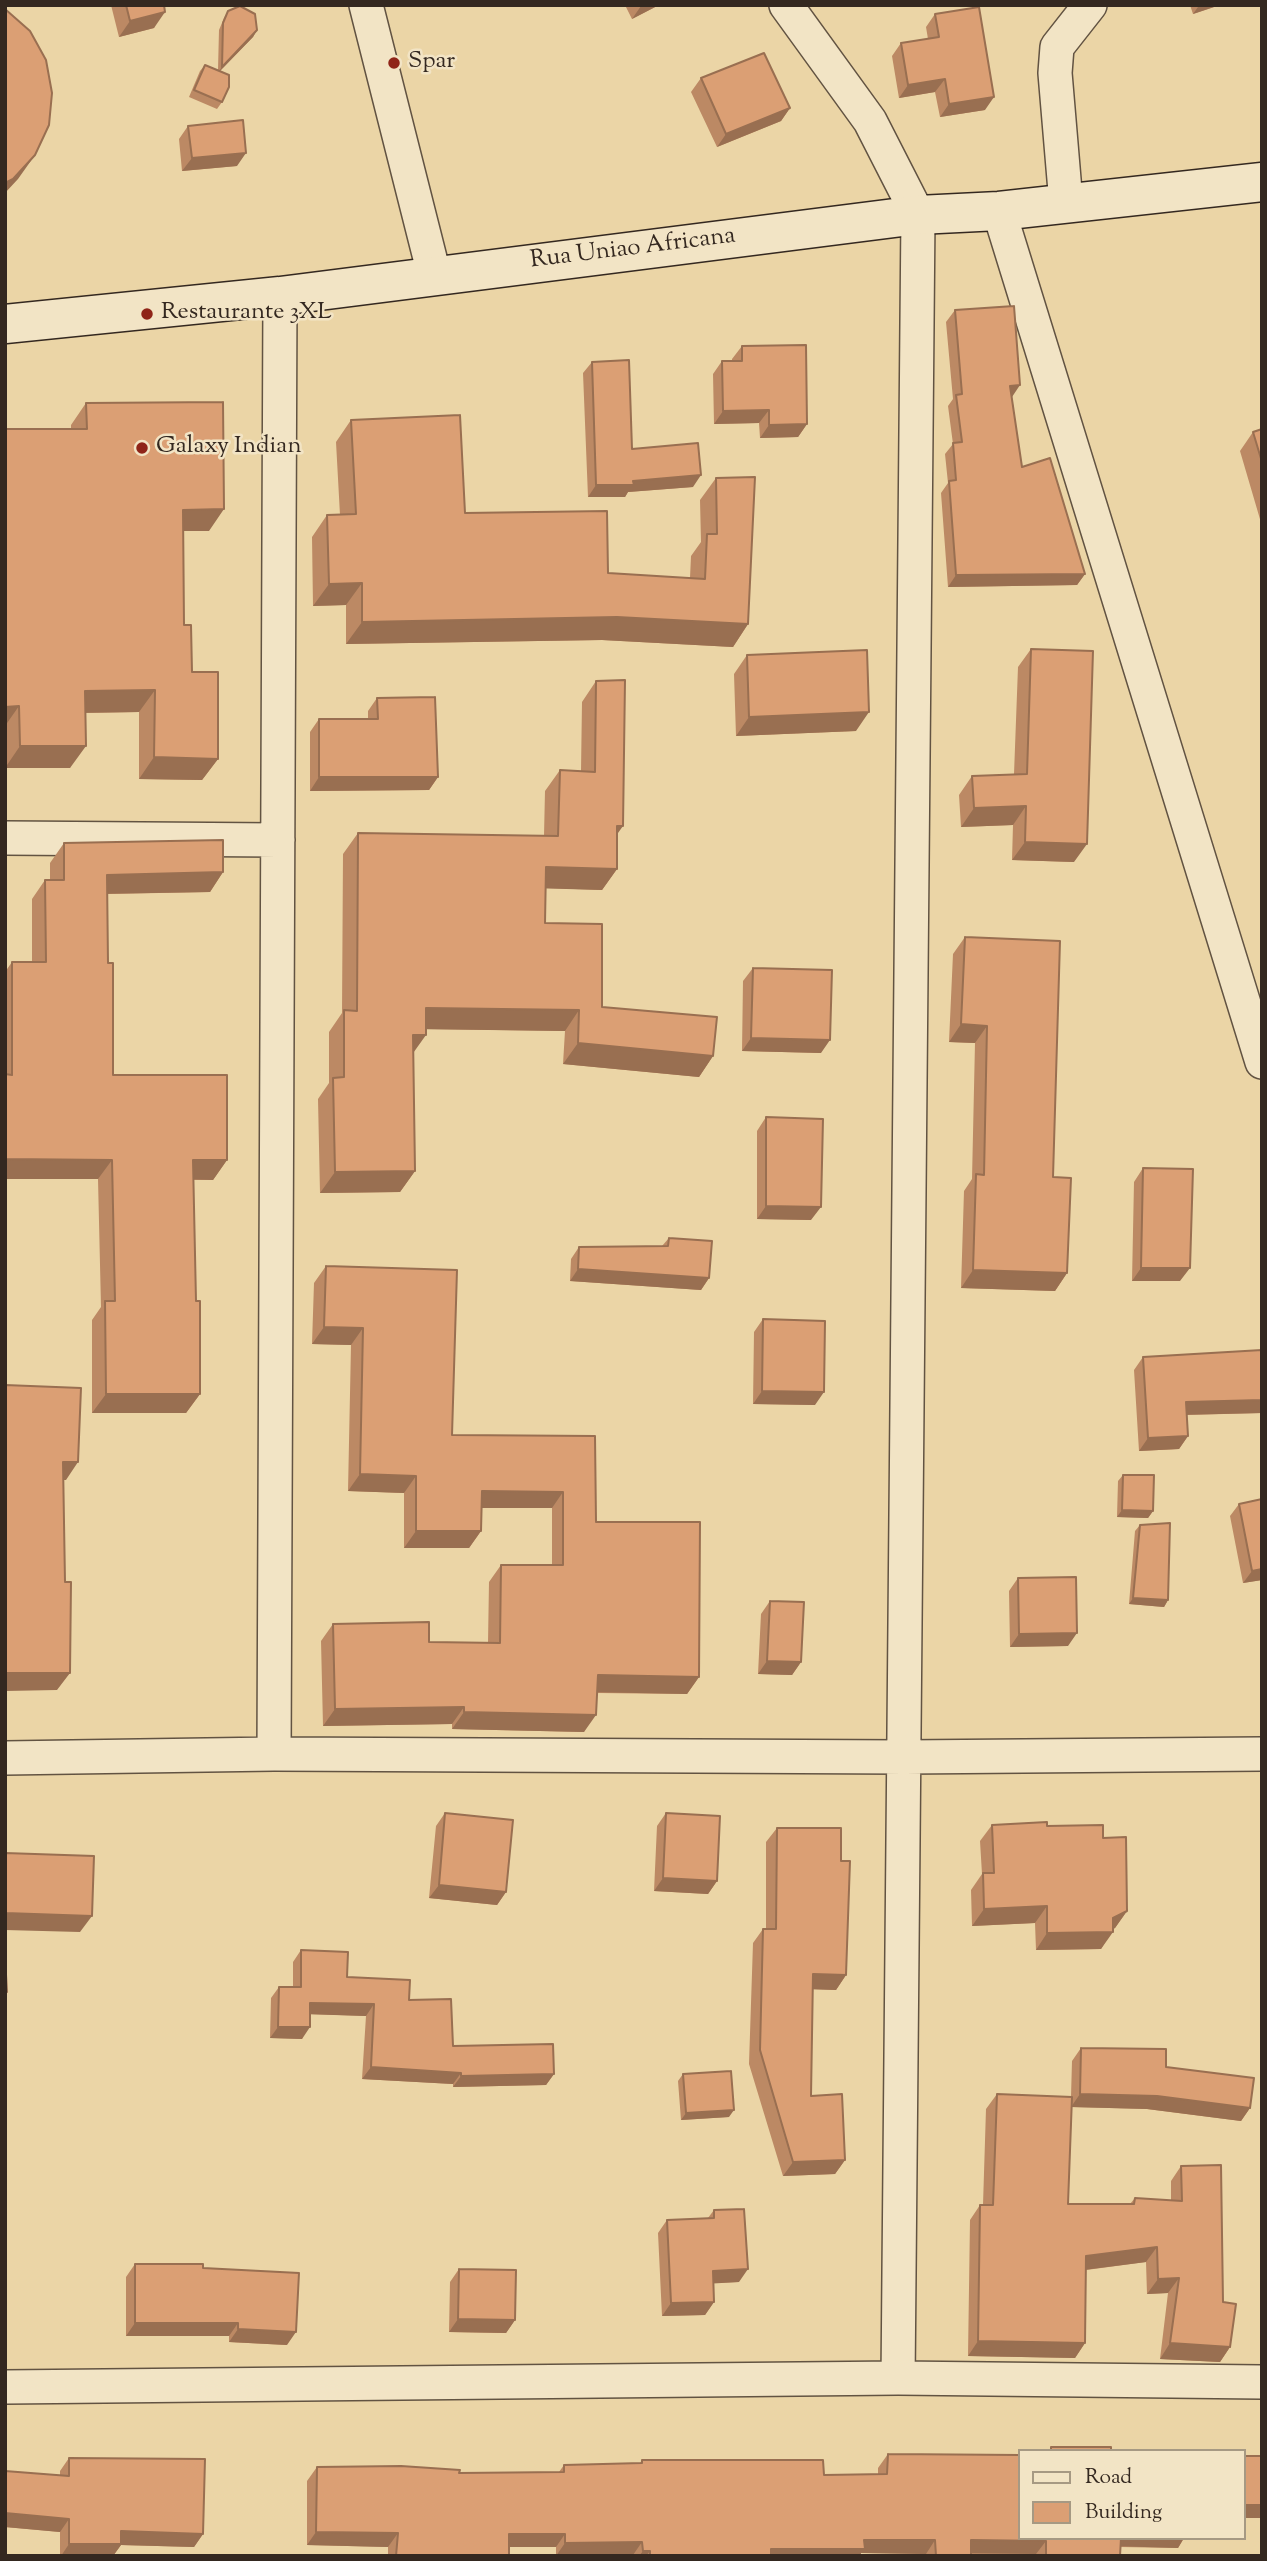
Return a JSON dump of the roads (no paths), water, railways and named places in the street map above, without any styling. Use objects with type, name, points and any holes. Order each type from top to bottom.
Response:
[{"type":"main road","name":"Rua Uniao Africana","points":[[5,324],[280,296],[434,274],[918,215],[999,211],[1262,182]]},
{"type":"street","points":[[366,5],[434,274]]},
{"type":"street","points":[[786,5],[870,121],[918,215],[898,2378]]},
{"type":"street","points":[[1066,203],[1055,73],[1057,47],[1090,5]]},
{"type":"street","points":[[999,211],[1259,1048]]},
{"type":"street","points":[[274,1754],[280,296]]},
{"type":"street","points":[[5,838],[278,840]]},
{"type":"street","points":[[5,1758],[274,1754],[905,1757],[1262,1754]]},
{"type":"street","points":[[5,2386],[898,2378],[1262,2382]]},
{"type":"place","name":"Spar","points":[[394,63]]},
{"type":"place","name":"Restaurante 3XL","points":[[147,314]]},
{"type":"place","name":"Galaxy Indian","points":[[142,448]]}]
